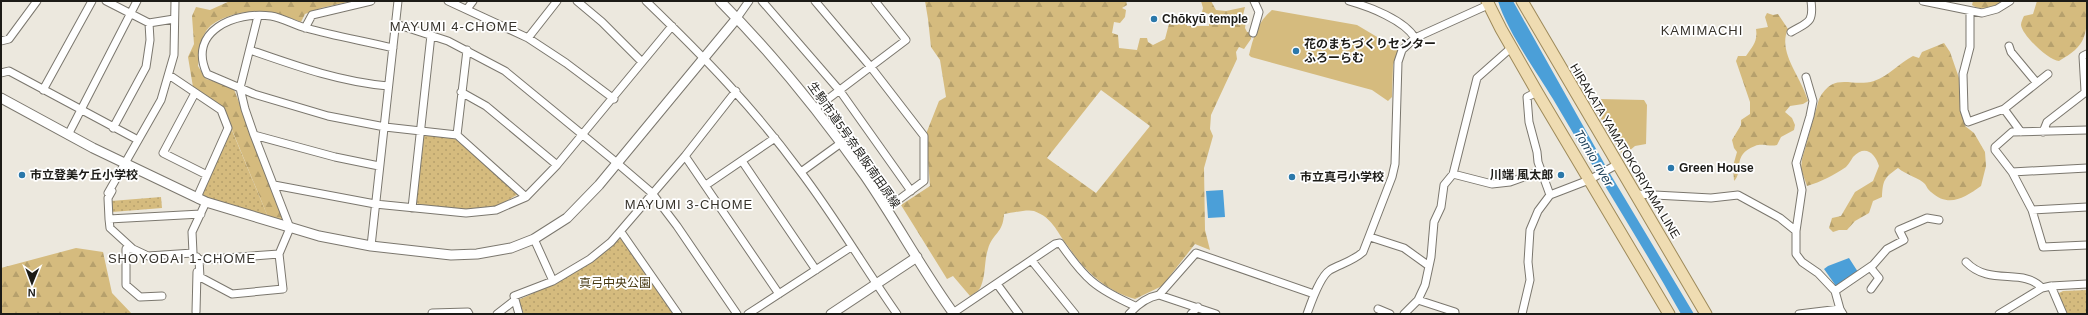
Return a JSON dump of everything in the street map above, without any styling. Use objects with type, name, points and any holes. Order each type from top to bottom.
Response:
[{"type":"main road","name":"HIRAKATA YAMATOKORIYAMA LINE","points":[[1522,1],[1706,314]]},
{"type":"main road","points":[[1488,3],[1537,92],[1669,314]]},
{"type":"street","points":[[1,41],[9,39],[37,1]]},
{"type":"street","points":[[44,90],[92,1]]},
{"type":"street","points":[[106,1],[149,23],[174,19]]},
{"type":"street","points":[[68,135],[137,1]]},
{"type":"street","points":[[175,1],[174,55],[169,75],[160,100],[108,198],[110,228],[133,249],[148,256],[279,254]]},
{"type":"street","points":[[305,28],[312,15],[371,1]]},
{"type":"street","points":[[370,246],[385,127],[388,86],[398,1]]},
{"type":"street","points":[[448,1],[528,38],[566,63],[614,99]]},
{"type":"street","points":[[467,9],[473,1]]},
{"type":"street","points":[[528,38],[557,1]]},
{"type":"street","points":[[577,1],[602,22],[642,62]]},
{"type":"street","points":[[646,1],[704,56],[736,91],[775,138],[801,172],[897,314]]},
{"type":"street","name":"生駒市道5号奈良阪南田原線","points":[[720,1],[737,18],[816,108],[886,209],[953,313]]},
{"type":"street","points":[[1,98],[68,135],[202,200],[319,236],[370,246],[445,255],[477,254],[511,248],[534,239],[576,211],[737,18],[749,1]]},
{"type":"street","points":[[762,1],[840,91],[911,191]]},
{"type":"street","points":[[815,1],[870,66],[924,136],[924,181],[886,209]]},
{"type":"street","points":[[816,108],[906,40],[875,1]]},
{"type":"street","points":[[1253,34],[1259,12],[1254,1]]},
{"type":"street","points":[[1349,1],[1368,6],[1410,29],[1415,38]]},
{"type":"street","points":[[1791,32],[1809,22],[1812,16],[1811,1]]},
{"type":"street","points":[[1923,1],[1970,11],[1989,12],[2010,1]]},
{"type":"street","points":[[1307,314],[1314,294],[1328,271],[1357,257],[1363,252],[1392,177],[1394,164],[1398,62],[1402,50],[1415,38],[1488,3]]},
{"type":"street","points":[[1970,11],[1970,47],[1963,74],[1964,110],[1968,122],[2004,109],[2036,82],[2048,74]]},
{"type":"street","points":[[392,48],[305,28],[272,16],[247,15],[224,23],[214,29],[205,40],[201,63],[206,74],[240,88],[305,110],[385,127],[457,135],[526,197]]},
{"type":"street","points":[[169,75],[221,110],[228,128],[199,193],[202,200],[200,214],[192,232],[200,277],[232,294],[283,289],[279,254],[290,228],[254,135],[245,109],[240,88],[258,16]]},
{"type":"street","points":[[113,128],[146,67],[150,40],[149,23]]},
{"type":"street","points":[[396,24],[431,35],[467,50],[505,71],[617,163],[652,194],[677,226],[737,314]]},
{"type":"street","points":[[274,185],[375,204],[466,213],[496,210],[526,197],[557,166],[614,99],[672,26]]},
{"type":"street","points":[[412,208],[431,35]]},
{"type":"street","points":[[2009,46],[2011,52],[2036,82]]},
{"type":"street","points":[[1404,314],[1418,300],[1425,285],[1431,257],[1434,222],[1441,207],[1444,185],[1453,174],[1477,78],[1512,47]]},
{"type":"street","points":[[250,50],[324,75],[366,84],[388,86]]},
{"type":"street","points":[[457,135],[467,50]]},
{"type":"street","points":[[2043,132],[2047,122],[2086,91],[2084,56],[2087,54]]},
{"type":"street","points":[[1,73],[9,71],[81,111],[138,140]]},
{"type":"street","points":[[1799,314],[1841,311],[1835,291],[1818,273],[1802,262],[1796,254],[1796,231],[1802,190],[1796,163],[1813,101],[1806,77]]},
{"type":"street","points":[[519,314],[514,296],[553,281],[590,259],[621,232],[685,156],[736,91]]},
{"type":"street","points":[[461,92],[486,106],[557,166]]},
{"type":"street","points":[[1537,92],[1527,97],[1529,122],[1541,171],[1550,195]]},
{"type":"street","points":[[195,93],[163,153],[207,175]]},
{"type":"street","points":[[2004,109],[2021,132]]},
{"type":"street","points":[[2087,130],[2012,132],[1995,147],[1995,150],[2012,172],[2032,210],[2043,247],[2087,245]]},
{"type":"street","points":[[254,135],[335,157],[379,166]]},
{"type":"street","points":[[706,185],[742,162],[775,138]]},
{"type":"street","points":[[801,172],[841,143]]},
{"type":"street","points":[[685,156],[779,294]]},
{"type":"street","points":[[742,162],[816,270]]},
{"type":"street","points":[[108,193],[126,164]]},
{"type":"street","points":[[1522,314],[1530,280],[1528,262],[1530,230],[1538,211],[1550,195],[1589,180],[1618,164]]},
{"type":"street","points":[[2012,172],[2087,168]]},
{"type":"street","points":[[1453,174],[1492,184],[1510,182],[1541,171]]},
{"type":"street","points":[[1636,194],[1712,198],[1738,195],[1780,218],[1796,231]]},
{"type":"street","points":[[2032,210],[2087,207]]},
{"type":"street","points":[[109,220],[200,214]]},
{"type":"street","points":[[1835,291],[1870,267],[1887,249],[1904,240],[1899,230],[1927,218],[1939,220]]},
{"type":"street","points":[[621,232],[678,314]]},
{"type":"street","points":[[1370,237],[1404,248],[1417,256],[1428,266]]},
{"type":"street","points":[[534,239],[553,281]]},
{"type":"street","points":[[953,313],[1055,244],[1060,243],[1087,279],[1114,297],[1136,306]]},
{"type":"street","points":[[748,314],[851,247]]},
{"type":"street","points":[[133,249],[126,249],[126,285],[140,297],[162,296]]},
{"type":"street","points":[[1159,295],[1196,253],[1314,294]]},
{"type":"street","points":[[196,256],[196,312]]},
{"type":"street","points":[[831,314],[917,257]]},
{"type":"street","points":[[1032,261],[1075,314]]},
{"type":"street","points":[[1966,262],[1980,273],[2031,280],[2042,288]]},
{"type":"street","points":[[1870,267],[1879,278],[1871,289]]},
{"type":"street","points":[[997,284],[1020,314]]},
{"type":"street","points":[[1999,314],[2042,288],[2087,284]]},
{"type":"street","points":[[2051,286],[2062,314]]},
{"type":"street","points":[[1129,314],[1136,306],[1152,296],[1159,295],[1216,314]]},
{"type":"street","points":[[497,314],[515,300]]},
{"type":"street","points":[[1418,300],[1455,312],[1455,314]]},
{"type":"street","points":[[1192,314],[1198,307]]},
{"type":"street","points":[[1378,309],[1390,314]]},
{"type":"street","points":[[432,313],[468,312],[469,314]]},
{"type":"green space","points":[[230,1],[352,1],[321,8],[305,14],[301,22],[272,13],[244,12],[221,19],[211,26],[203,36],[198,66],[206,79],[233,87],[287,224],[268,217],[223,108],[193,87],[188,57],[194,44],[192,16],[196,7],[210,10]]},
{"type":"green space","points":[[925,1],[1126,1],[1127,5],[1122,8],[1126,10],[1125,17],[1120,23],[1114,22],[1112,33],[1118,35],[1119,48],[1137,50],[1140,38],[1147,38],[1148,42],[1153,45],[1165,39],[1171,16],[1186,16],[1187,26],[1209,26],[1209,14],[1202,12],[1203,8],[1201,1],[1211,1],[1216,10],[1226,11],[1245,7],[1242,19],[1246,21],[1245,28],[1247,32],[1252,33],[1251,39],[1244,49],[1239,47],[1236,52],[1237,59],[1211,115],[1210,129],[1213,136],[1204,168],[1205,230],[1210,250],[1195,244],[1162,286],[1135,299],[1105,285],[1088,271],[1063,240],[1054,225],[1046,217],[1034,211],[1024,211],[1004,214],[1002,226],[990,243],[986,258],[983,281],[978,291],[970,296],[953,276],[947,279],[901,205],[930,186],[926,134],[939,101],[946,97],[940,60],[931,47]],"holes":[[[1101,90],[1150,126],[1096,193],[1047,158]]]},
{"type":"green space","points":[[1973,1],[2005,1],[1993,6],[1980,8],[1972,5]]},
{"type":"green space","points":[[2037,1],[2087,1],[2086,30],[2081,44],[2076,50],[2059,61],[2049,57],[2037,47],[2026,35],[2021,25],[2024,16],[2033,14]]},
{"type":"green space","points":[[1272,10],[1357,25],[1399,50],[1393,65],[1392,97],[1388,101],[1372,90],[1251,57],[1249,55],[1257,30],[1263,19]]},
{"type":"green space","points":[[1767,13],[1773,15],[1778,14],[1788,29],[1785,38],[1788,56],[1808,101],[1803,104],[1790,106],[1785,112],[1792,118],[1795,125],[1794,130],[1781,137],[1777,145],[1758,145],[1743,154],[1740,159],[1737,177],[1734,181],[1733,166],[1737,152],[1734,148],[1732,140],[1741,125],[1741,120],[1750,114],[1750,102],[1736,61],[1738,56],[1746,56],[1752,47],[1756,37],[1756,29],[1768,27],[1765,17]]},
{"type":"green space","points":[[1944,43],[1950,52],[1959,78],[1961,104],[1965,126],[1974,133],[1985,152],[1986,166],[1981,186],[1956,200],[1944,200],[1930,191],[1923,182],[1898,168],[1885,180],[1882,197],[1873,201],[1869,213],[1855,221],[1847,230],[1833,232],[1829,228],[1832,218],[1841,216],[1855,192],[1873,181],[1879,166],[1872,154],[1862,151],[1853,157],[1846,167],[1807,186],[1801,169],[1802,159],[1819,99],[1825,90],[1831,85],[1844,82],[1866,83],[1874,81],[1913,56],[1919,58],[1922,52]]},
{"type":"green space","points":[[1599,99],[1644,100],[1647,105],[1646,144],[1635,146],[1623,156],[1592,103]]},
{"type":"green space","points":[[231,128],[268,217],[213,201],[201,194]]},
{"type":"green space","points":[[424,133],[453,137],[519,194],[495,207],[483,210],[464,210],[418,204],[415,202]]},
{"type":"green space","points":[[161,197],[162,208],[112,212],[111,201]]},
{"type":"green space","name":"真弓中央公園","points":[[621,238],[674,314],[524,314],[518,300],[546,287],[572,272]]},
{"type":"green space","points":[[76,248],[103,252],[112,293],[132,314],[1,314],[1,268]]},
{"type":"green space","points":[[2087,290],[2087,314],[2066,314],[2057,294],[2063,291]]},
{"type":"water","name":"Tomio river","points":[[1498,1],[1513,1],[1609,172],[1694,314],[1681,314],[1634,233],[1553,99],[1530,64],[1508,25]]},
{"type":"water","points":[[1223,190],[1225,217],[1208,218],[1206,191]]},
{"type":"water","points":[[1849,258],[1858,272],[1836,286],[1824,269]]},
{"type":"place","name":"Chōkyū temple","points":[[1154,19]]},
{"type":"place","name":"花のまちづくりセンター ふろーらむ","points":[[1296,51]]},
{"type":"place","name":"Green House","points":[[1671,168]]},
{"type":"place","name":"市立登美ケ丘小学校","points":[[22,175]]},
{"type":"place","name":"川端 風太郎","points":[[1561,175]]},
{"type":"place","name":"市立真弓小学校","points":[[1292,177]]},
{"type":"district","name":"MAYUMI 4-CHOME","points":[[454,26]]},
{"type":"district","name":"KAMIMACHI","points":[[1702,30]]},
{"type":"district","name":"MAYUMI 3-CHOME","points":[[689,204]]},
{"type":"district","name":"SHOYODAI 1-CHOME","points":[[182,258]]}]
